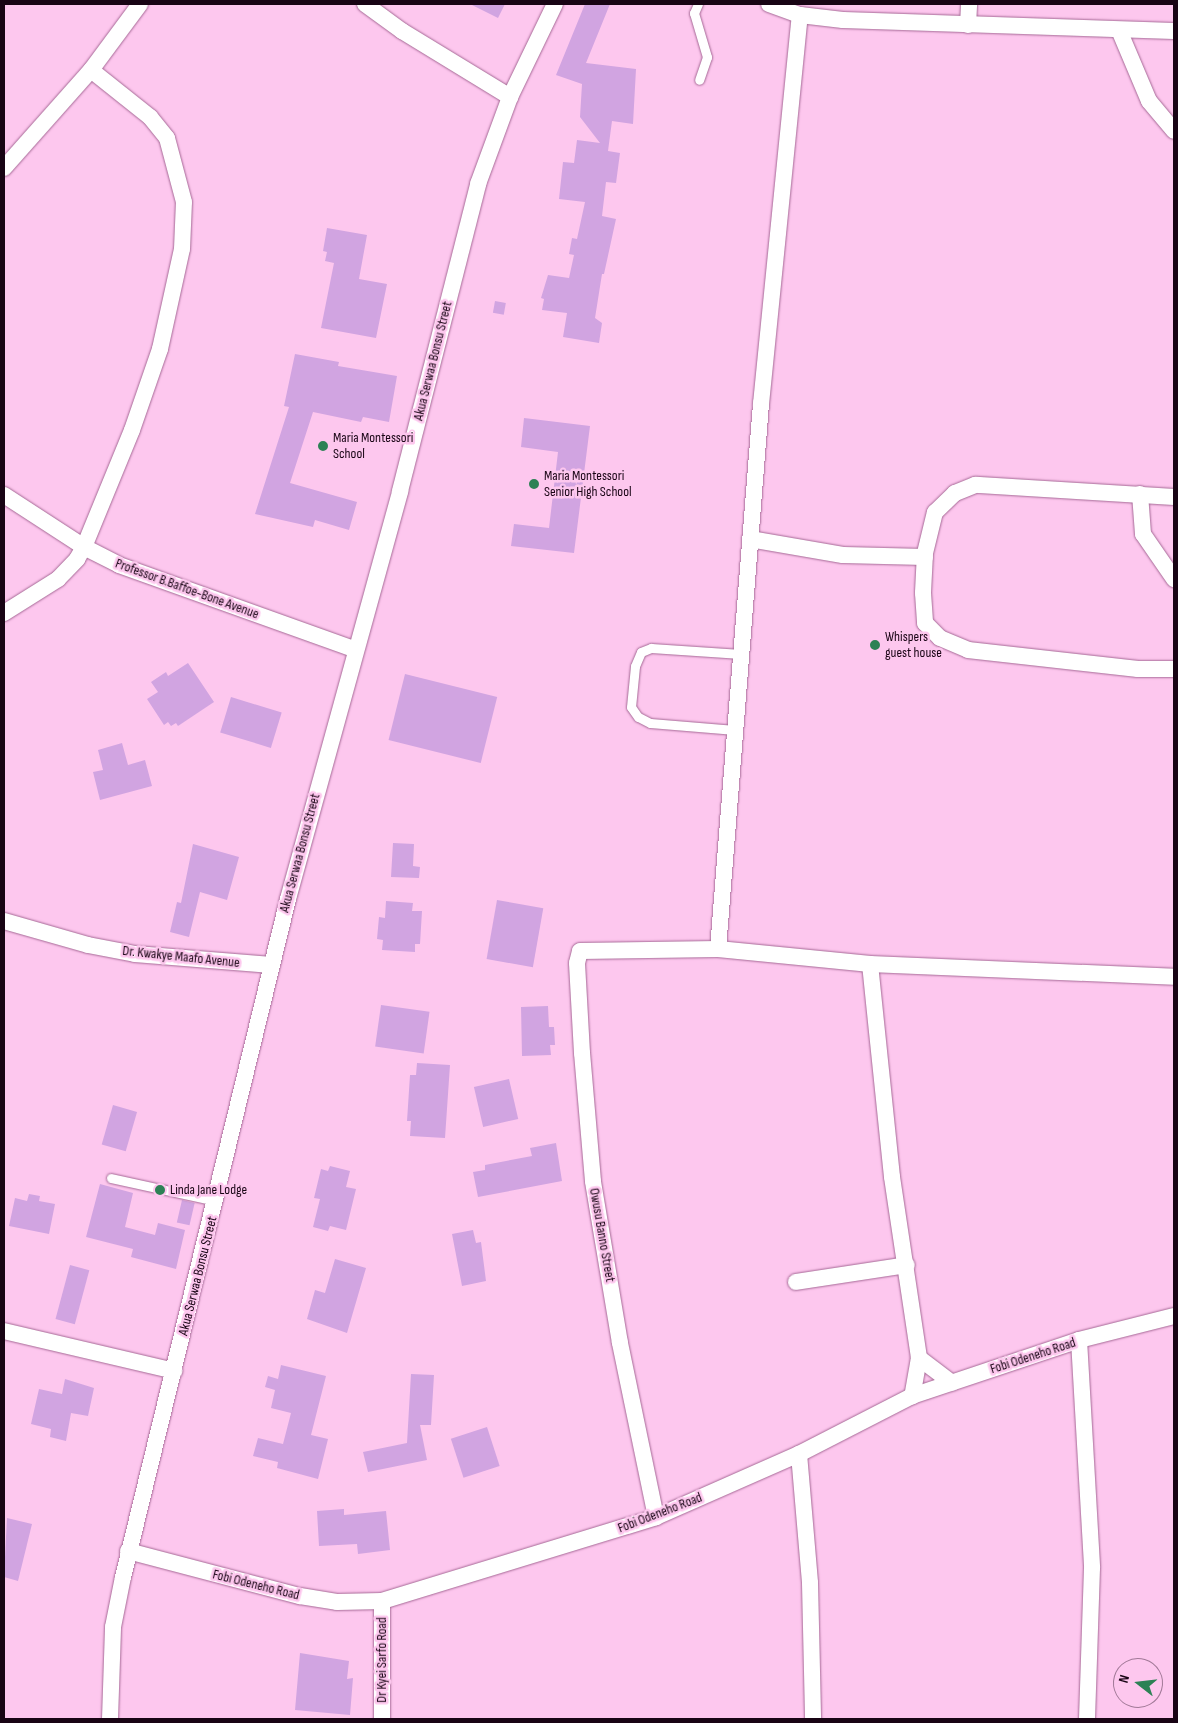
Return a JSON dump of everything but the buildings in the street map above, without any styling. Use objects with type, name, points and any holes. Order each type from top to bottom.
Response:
[{"type":"street","points":[[4,168],[91,70],[140,4]]},
{"type":"street","points":[[365,4],[402,31],[510,97]]},
{"type":"street","name":"Akua Serwaa Bonsu Street","points":[[110,1719],[114,1628],[128,1551],[174,1372],[272,965],[354,649],[400,491],[478,184],[510,97],[555,4]]},
{"type":"street","points":[[769,4],[792,10],[890,23],[1174,30]]},
{"type":"street","points":[[968,25],[970,4]]},
{"type":"street","points":[[792,10],[718,949],[870,964],[1174,977]]},
{"type":"street","points":[[1119,30],[1149,100],[1174,130]]},
{"type":"street","points":[[4,613],[58,578],[77,559],[84,546],[132,430],[160,348],[182,249],[184,202],[167,138],[150,117],[91,70]]},
{"type":"street","points":[[1174,497],[975,485],[954,493],[935,512],[925,557],[925,623],[940,638],[968,650],[1138,669],[1174,669]]},
{"type":"street","points":[[1140,494],[1143,534],[1153,554],[1174,579]]},
{"type":"street","name":"Professor B.Baffoe-Bone Avenue","points":[[4,495],[84,546],[143,575],[354,649]]},
{"type":"street","points":[[750,539],[843,555],[925,557]]},
{"type":"street","name":"Dr. Kwakye Maafo Avenue","points":[[4,921],[135,954],[272,965]]},
{"type":"street","name":"Owusu Banno Street","points":[[656,1518],[620,1343],[593,1181],[582,1053],[577,963],[582,950],[718,949]]},
{"type":"street","points":[[870,964],[892,1177],[907,1264],[919,1358],[912,1396]]},
{"type":"street","points":[[796,1282],[907,1264]]},
{"type":"street","name":"Fobi Odeneho Road","points":[[128,1551],[300,1596],[337,1602],[382,1601],[656,1518],[800,1454],[912,1396],[1079,1340],[1174,1316]]},
{"type":"street","points":[[4,1331],[174,1372]]},
{"type":"street","points":[[1079,1340],[1092,1568],[1087,1719]]},
{"type":"street","points":[[919,1358],[952,1383]]},
{"type":"street","points":[[800,1454],[810,1583],[813,1719]]},
{"type":"street","name":"Dr Kyei Sarfo Road","points":[[382,1601],[382,1719]]},
{"type":"lane","points":[[698,4],[694,13],[707,57],[699,80]]},
{"type":"lane","points":[[736,730],[650,722],[638,717],[631,707],[635,666],[640,652],[651,648],[741,654]]},
{"type":"lane","points":[[112,1178],[216,1201]]},
{"type":"place","name":"Maria Montessori School","points":[[323,446]]},
{"type":"place","name":"Maria Montessori Senior High School","points":[[534,484]]},
{"type":"place","name":"Whispers guest house","points":[[875,645]]},
{"type":"place","name":"Linda Jane Lodge","points":[[160,1190]]}]
